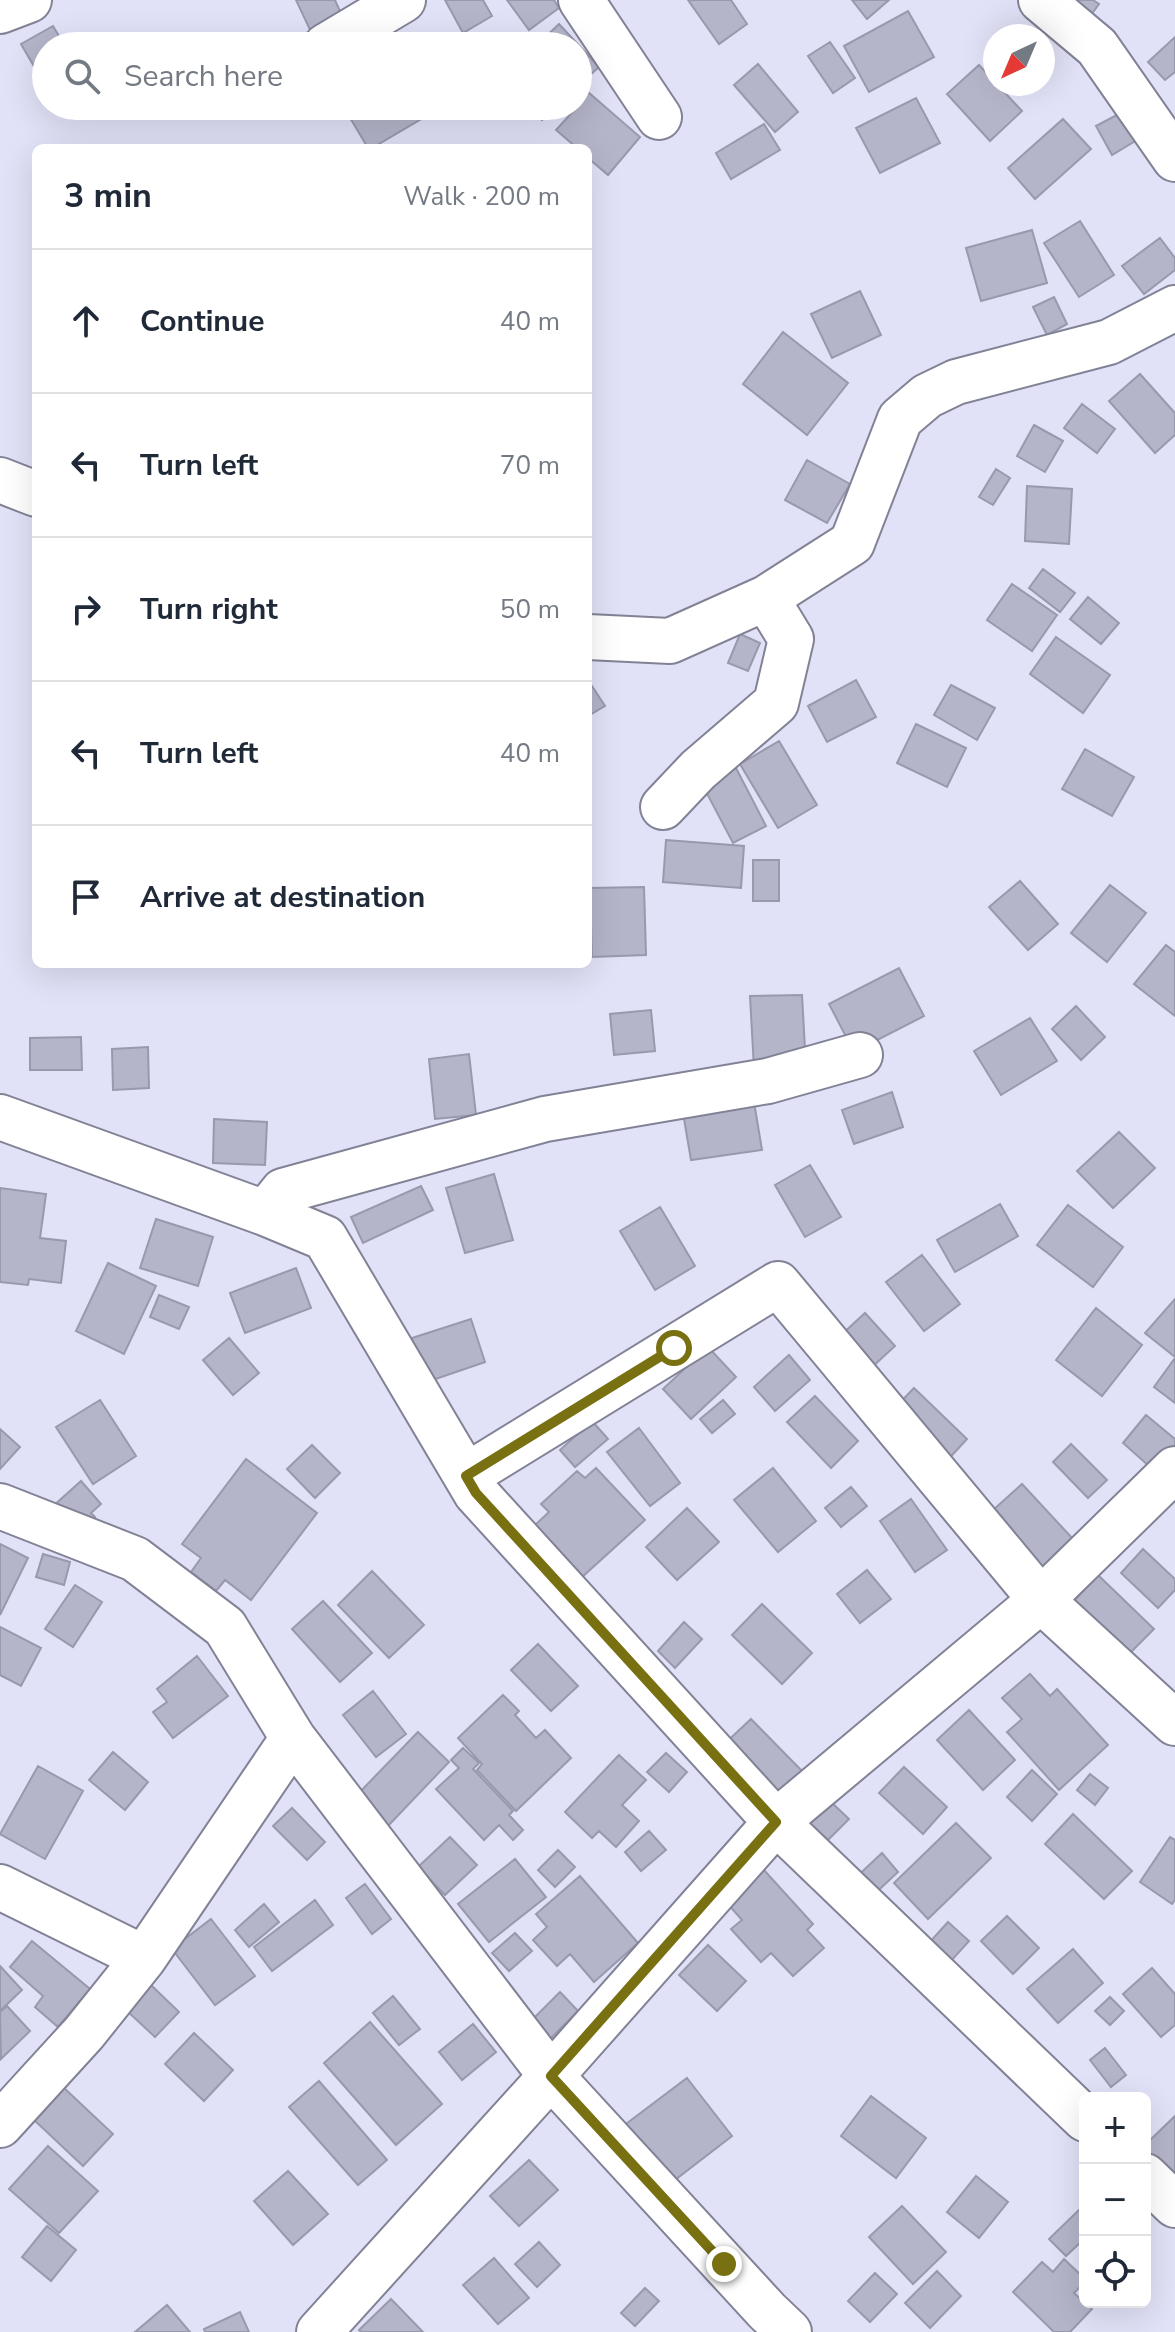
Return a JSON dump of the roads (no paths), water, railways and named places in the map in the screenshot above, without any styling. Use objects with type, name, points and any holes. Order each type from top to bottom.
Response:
[{"type":"street","points":[[0,11],[29,0]]},
{"type":"street","points":[[349,32],[403,0]]},
{"type":"street","points":[[581,0],[659,117]]},
{"type":"street","points":[[1041,0],[1097,47],[1175,159]]},
{"type":"street","points":[[592,637],[670,641],[766,598],[852,543],[900,419],[927,396],[956,382],[1109,342],[1175,308]]},
{"type":"street","points":[[0,480],[32,492]]},
{"type":"street","points":[[663,807],[698,770],[776,703],[791,639],[766,598]]},
{"type":"street","points":[[265,1213],[283,1191],[545,1119],[768,1081],[860,1055]]},
{"type":"street","points":[[0,1117],[265,1213],[325,1238],[476,1493],[776,1822],[1079,2113]]},
{"type":"street","points":[[466,1476],[778,1284],[1041,1600],[1175,1723]]},
{"type":"street","points":[[319,2332],[776,1822],[1041,1600],[1175,1469]]},
{"type":"street","points":[[0,1506],[135,1559],[225,1627],[293,1738],[551,2076],[769,2325]]},
{"type":"street","points":[[0,2125],[84,2033],[144,1958],[293,1738]]},
{"type":"street","points":[[0,1887],[144,1958]]},
{"type":"street","points":[[1151,2182],[1175,2205]]}]
